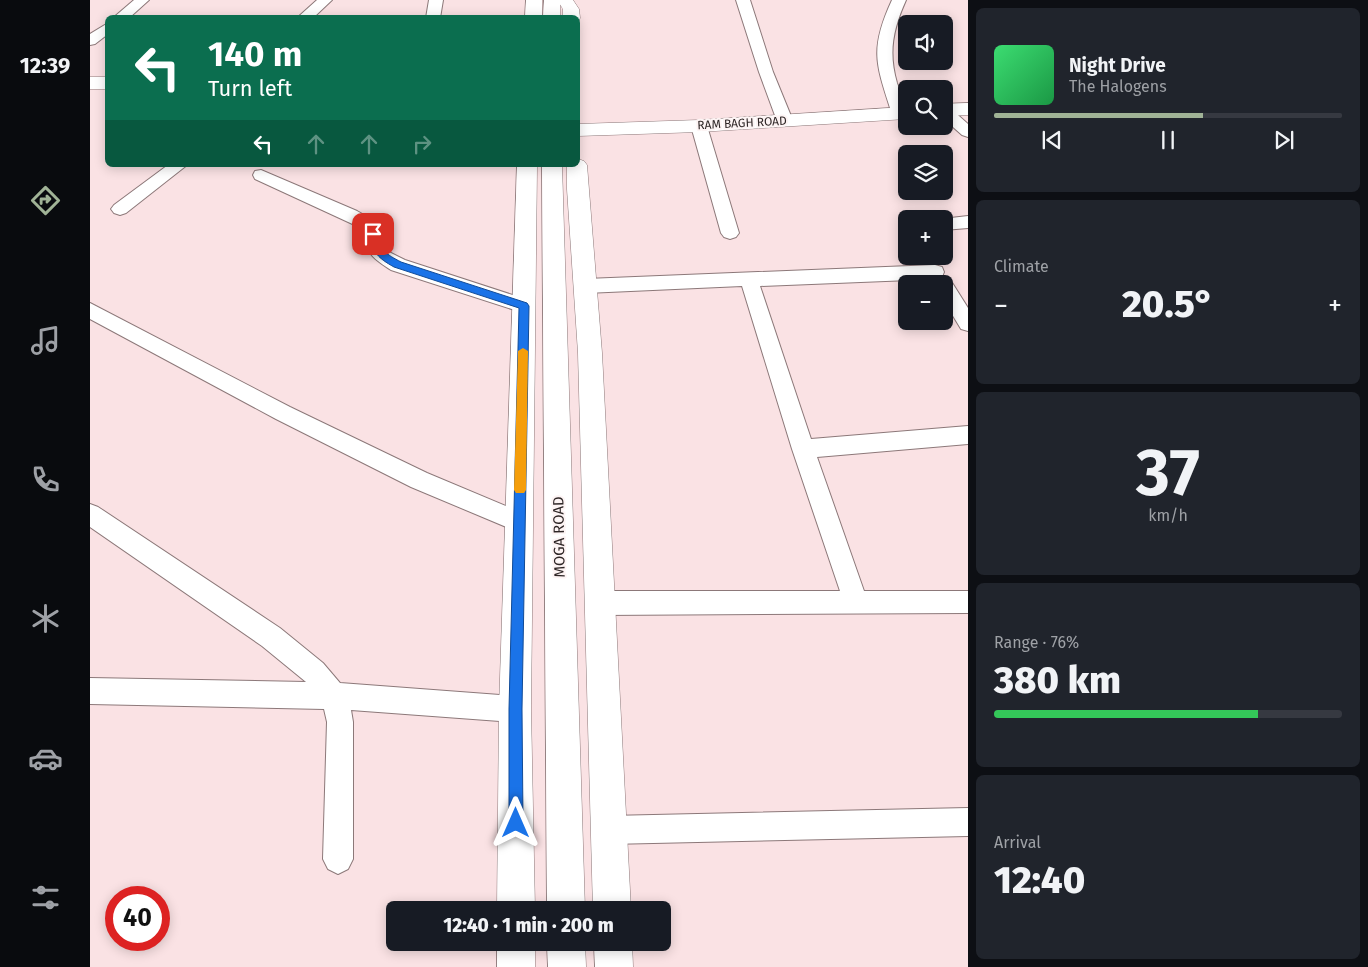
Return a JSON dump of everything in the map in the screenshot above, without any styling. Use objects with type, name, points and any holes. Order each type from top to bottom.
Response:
[{"type":"street","points":[[124,15],[142,0]]},
{"type":"street","points":[[305,0],[322,2]]},
{"type":"street","points":[[434,15],[436,0]]},
{"type":"street","points":[[533,15],[534,0]]},
{"type":"street","points":[[743,0],[766,72],[785,121]]},
{"type":"street","points":[[898,101],[883,61],[883,40],[890,18],[899,0]]},
{"type":"street","points":[[307,15],[322,2]]},
{"type":"street","points":[[555,6],[571,9],[572,15]]},
{"type":"street","points":[[90,41],[105,29]]},
{"type":"street","points":[[953,110],[968,109]]},
{"type":"street","name":"RAM BAGH ROAD","points":[[580,130],[699,126],[898,114]]},
{"type":"street","points":[[953,118],[968,132]]},
{"type":"street","points":[[699,126],[730,233]]},
{"type":"street","points":[[120,209],[176,167]]},
{"type":"street","points":[[516,901],[516,709],[527,167]]},
{"type":"street","name":"MOGA ROAD","points":[[552,167],[566,901]]},
{"type":"street","points":[[577,167],[578,201],[586,286],[612,901]]},
{"type":"street","points":[[261,176],[351,215],[365,224],[373,234],[376,247],[383,256],[398,265],[524,306]]},
{"type":"street","points":[[953,223],[968,222]]},
{"type":"street","points":[[586,286],[937,274],[968,324]]},
{"type":"street","points":[[749,280],[803,449],[856,603]]},
{"type":"street","points":[[90,310],[283,413],[419,480],[520,522]]},
{"type":"street","points":[[803,449],[968,435]]},
{"type":"street","points":[[90,514],[271,637],[314,672],[334,696],[340,722],[338,859]]},
{"type":"street","points":[[600,603],[968,602]]},
{"type":"street","points":[[90,691],[334,696],[516,709]]},
{"type":"street","points":[[609,830],[968,822]]},
{"type":"street","points":[[516,951],[516,967]]},
{"type":"street","points":[[566,951],[567,967]]},
{"type":"street","points":[[613,951],[614,967]]},
{"type":"slow traffic","points":[[520,490],[523,351]]},
{"type":"route","points":[[373,234],[376,247],[383,256],[398,265],[524,306],[516,709],[516,823]]}]
